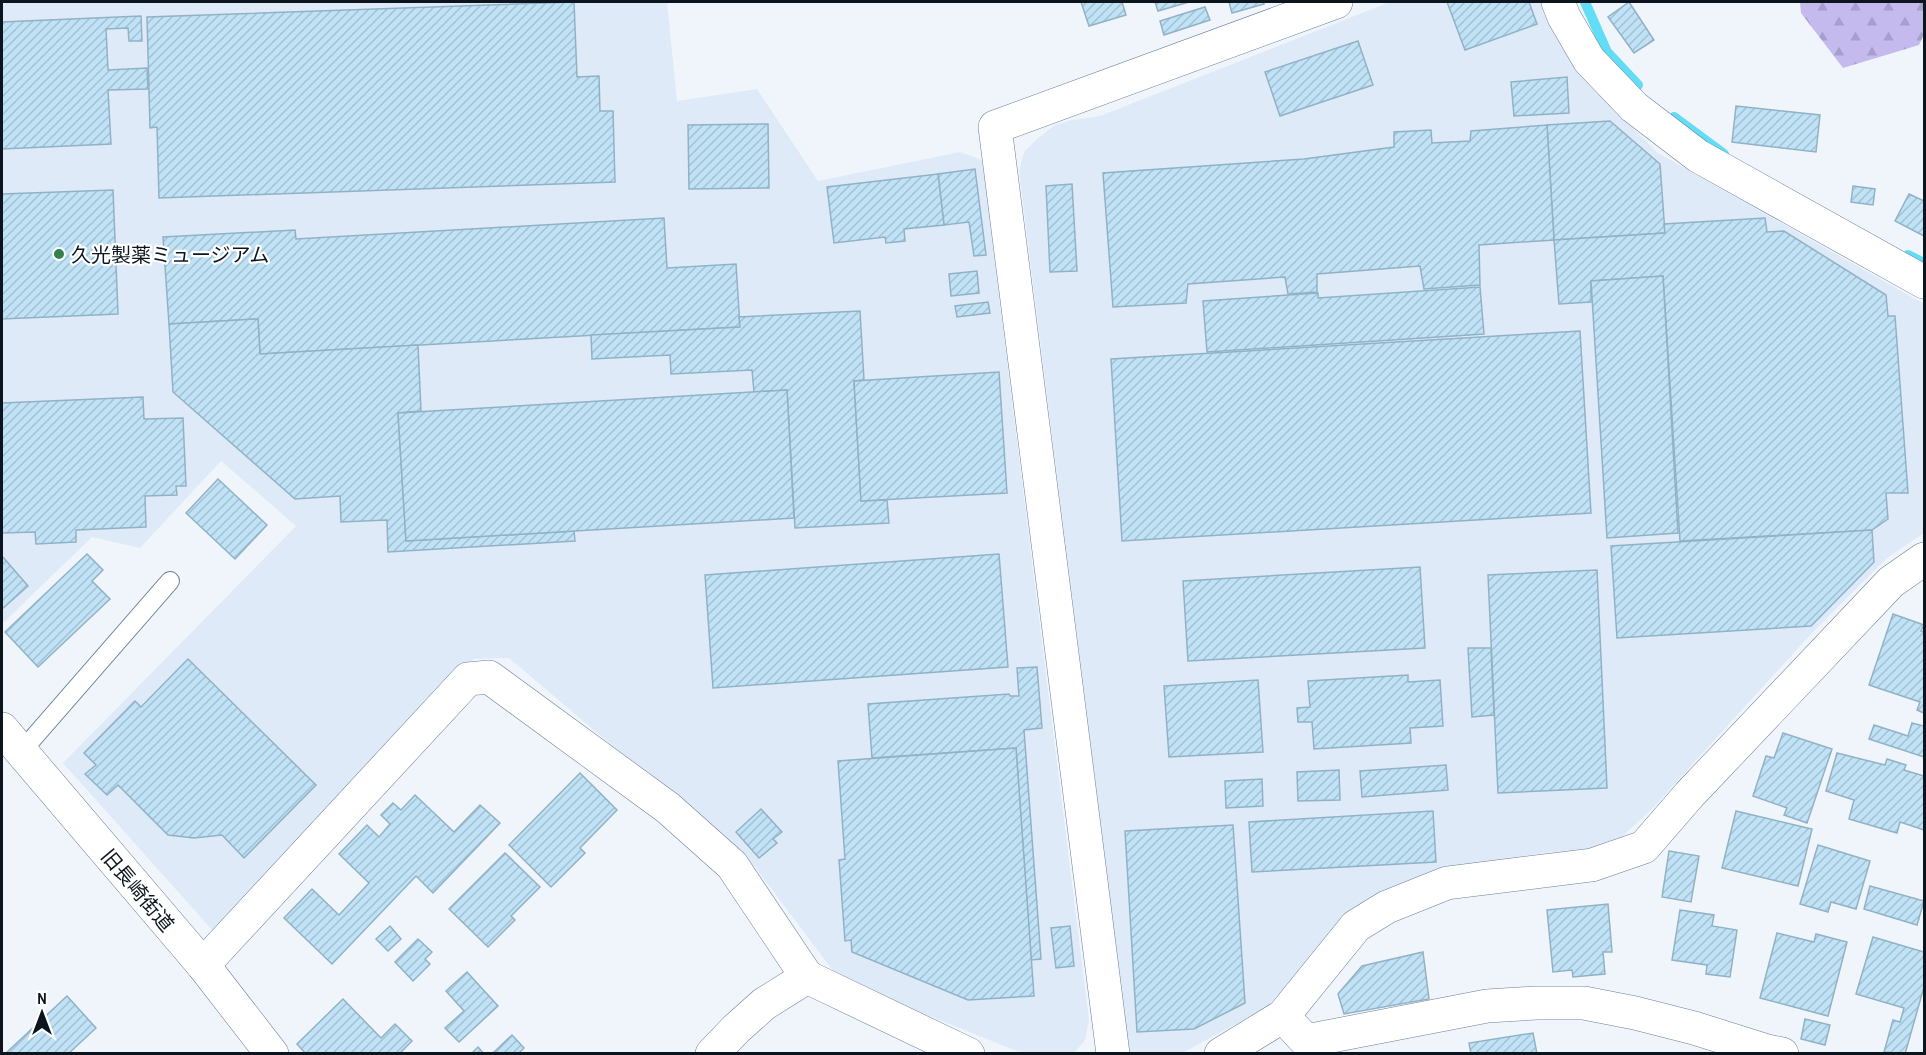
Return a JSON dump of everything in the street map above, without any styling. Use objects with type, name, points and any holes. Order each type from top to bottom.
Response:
[{"type":"street","points":[[1113,1053],[995,127],[1336,2]]},
{"type":"street","points":[[1558,2],[1589,60],[1634,107],[1679,142],[1698,156],[1924,282]]},
{"type":"street","points":[[1221,1053],[1283,1016],[1356,926],[1388,907],[1447,883],[1592,866],[1644,847],[1689,795],[1891,582],[1924,559]]},
{"type":"street","points":[[203,965],[468,679],[489,677],[668,808],[732,865],[807,977],[968,1053]]},
{"type":"street","name":"旧長崎街道","points":[[11,741],[203,965],[272,1053]]},
{"type":"street","points":[[712,1053],[764,1005],[807,977]]},
{"type":"street","points":[[1283,1016],[1306,1041],[1486,1006],[1584,1003],[1695,1028],[1758,1048],[1782,1053]]},
{"type":"lane","points":[[11,741],[170,581]]},
{"type":"shaded area","points":[[2,2],[667,2],[677,101],[757,89],[818,181],[960,152],[982,160],[1089,1020],[1085,1040],[1075,1052],[1022,1053],[840,980],[755,867],[509,658],[473,659],[222,931],[213,931],[63,763],[296,526],[221,461],[140,548],[92,537],[2,624]]},
{"type":"shaded area","points":[[1390,2],[1543,2],[1554,29],[1580,76],[1658,153],[1924,304],[1924,533],[1887,558],[1810,635],[1650,811],[1618,840],[1594,849],[1543,853],[1468,865],[1299,971],[1266,1008],[1182,1053],[1129,1053],[1019,171],[1024,152],[1055,125],[1100,116]]},
{"type":"green space","points":[[1800,2],[1924,2],[1924,34],[1919,45],[1843,68],[1801,13]]},
{"type":"building","points":[[574,2],[577,77],[599,76],[600,111],[613,111],[615,182],[159,198],[157,127],[150,128],[147,17]]},
{"type":"building","points":[[1081,2],[1122,2],[1126,15],[1089,26]]},
{"type":"building","points":[[1155,2],[1189,2],[1158,11]]},
{"type":"building","points":[[1229,2],[1263,2],[1264,4],[1232,13]]},
{"type":"building","points":[[1447,2],[1529,2],[1537,24],[1465,50]]},
{"type":"building","points":[[1629,2],[1654,40],[1634,53],[1608,17]]},
{"type":"building","points":[[1205,7],[1210,20],[1164,35],[1160,21]]},
{"type":"building","points":[[141,16],[142,41],[129,41],[128,28],[106,29],[108,70],[147,68],[148,89],[108,90],[111,144],[2,149],[2,22]]},
{"type":"building","points":[[1358,41],[1373,85],[1280,116],[1265,72]]},
{"type":"building","points":[[1567,77],[1569,113],[1514,116],[1511,82]]},
{"type":"building","points":[[1736,106],[1820,115],[1816,152],[1732,142]]},
{"type":"building","points":[[1610,121],[1660,164],[1665,233],[1554,240],[1547,125]]},
{"type":"building","points":[[768,124],[769,188],[689,189],[688,125]]},
{"type":"building","points":[[1547,125],[1554,240],[1479,245],[1480,285],[1424,289],[1420,266],[1317,274],[1317,292],[1288,294],[1285,277],[1188,284],[1186,303],[1113,307],[1103,173],[1304,159],[1394,147],[1394,132],[1431,130],[1432,143],[1470,141],[1471,131]]},
{"type":"building","points":[[975,169],[986,255],[974,256],[969,222],[944,225],[938,174]]},
{"type":"building","points":[[938,174],[944,225],[904,229],[905,241],[886,243],[885,237],[834,243],[827,187]]},
{"type":"building","points":[[1072,184],[1077,271],[1050,272],[1046,186]]},
{"type":"building","points":[[1853,186],[1875,189],[1873,205],[1851,202]]},
{"type":"building","name":"久光製薬ミュージアム","points":[[113,190],[118,314],[2,319],[2,194]]},
{"type":"building","points":[[1909,194],[1924,201],[1924,236],[1895,221]]},
{"type":"building","points":[[664,218],[667,268],[736,264],[740,327],[260,354],[258,319],[169,324],[163,237],[295,230],[296,239]]},
{"type":"building","points":[[1765,218],[1767,232],[1784,231],[1886,295],[1888,316],[1895,316],[1908,493],[1886,493],[1888,519],[1872,530],[1680,541],[1663,276],[1591,281],[1591,302],[1559,304],[1554,240],[1665,233],[1664,224]]},
{"type":"building","points":[[977,271],[979,293],[951,296],[949,274]]},
{"type":"building","points":[[1663,276],[1678,533],[1607,538],[1591,281]]},
{"type":"building","points":[[1480,287],[1484,334],[1207,352],[1203,301],[1318,293],[1318,298]]},
{"type":"building","points":[[988,302],[990,313],[957,317],[955,306]]},
{"type":"building","points":[[860,311],[864,380],[854,381],[861,501],[887,500],[889,523],[795,528],[787,390],[754,392],[752,370],[671,374],[670,355],[592,359],[591,335],[740,327],[739,317]]},
{"type":"building","points":[[258,319],[260,354],[418,345],[421,411],[398,413],[406,541],[574,531],[575,541],[388,552],[387,520],[341,522],[340,496],[295,499],[173,392],[169,324]]},
{"type":"building","points":[[1580,331],[1591,513],[1122,541],[1111,359]]},
{"type":"building","points":[[999,372],[1007,493],[861,501],[854,381]]},
{"type":"building","points":[[787,390],[794,518],[406,541],[398,413]]},
{"type":"building","points":[[143,397],[144,419],[183,418],[186,486],[176,486],[177,495],[145,496],[146,527],[76,530],[76,542],[36,544],[35,532],[2,533],[2,403]]},
{"type":"building","points":[[218,479],[267,525],[235,559],[186,513]]},
{"type":"building","points":[[1872,530],[1874,562],[1811,626],[1617,638],[1611,546]]},
{"type":"building","points":[[87,554],[103,570],[92,581],[110,599],[38,667],[5,632]]},
{"type":"building","points":[[999,554],[1008,667],[713,688],[705,575]]},
{"type":"building","points":[[2,556],[28,586],[2,609]]},
{"type":"building","points":[[1420,567],[1425,648],[1188,661],[1183,581]]},
{"type":"building","points":[[1597,570],[1607,788],[1498,793],[1488,575]]},
{"type":"building","points":[[1893,614],[1924,625],[1921,631],[1924,632],[1924,713],[1917,710],[1920,702],[1869,685]]},
{"type":"building","points":[[1468,648],[1491,648],[1494,715],[1472,717]]},
{"type":"building","points":[[188,659],[316,785],[244,858],[222,835],[194,838],[168,835],[118,785],[107,795],[85,774],[96,765],[84,753],[135,701],[141,707]]},
{"type":"building","points":[[1037,667],[1042,728],[1024,730],[1041,959],[1031,960],[1016,748],[872,758],[868,704],[1009,694],[1019,696],[1017,668]]},
{"type":"building","points":[[1408,675],[1408,682],[1440,680],[1443,726],[1410,728],[1411,743],[1314,749],[1312,722],[1298,722],[1297,708],[1310,707],[1308,681]]},
{"type":"building","points":[[1258,680],[1263,752],[1169,757],[1164,686]]},
{"type":"building","points":[[1912,723],[1924,726],[1924,757],[1869,739],[1874,725],[1908,736]]},
{"type":"building","points":[[1783,733],[1832,749],[1807,823],[1784,815],[1787,808],[1753,796],[1766,756],[1774,758]]},
{"type":"building","points":[[1016,748],[1034,996],[968,1000],[852,952],[851,940],[845,941],[839,860],[845,859],[838,761]]},
{"type":"building","points":[[1837,753],[1885,765],[1887,759],[1906,765],[1904,770],[1924,776],[1924,830],[1900,822],[1897,833],[1849,819],[1854,800],[1826,791]]},
{"type":"building","points":[[1446,765],[1448,790],[1362,797],[1360,771]]},
{"type":"building","points":[[1339,770],[1340,800],[1298,801],[1297,772]]},
{"type":"building","points":[[580,773],[617,810],[580,848],[585,853],[551,887],[509,845]]},
{"type":"building","points":[[1262,779],[1263,806],[1226,808],[1225,781]]},
{"type":"building","points":[[415,795],[454,832],[480,805],[500,823],[433,893],[416,876],[332,964],[284,918],[312,889],[339,915],[369,883],[339,854],[367,825],[379,837],[390,824],[381,815],[393,803],[401,810]]},
{"type":"building","points":[[761,809],[782,832],[773,839],[777,843],[759,858],[736,832]]},
{"type":"building","points":[[1433,811],[1436,862],[1252,872],[1249,822]]},
{"type":"building","points":[[1736,811],[1812,829],[1798,886],[1722,868]]},
{"type":"building","points":[[1233,825],[1245,1003],[1194,1029],[1137,1032],[1125,831]]},
{"type":"building","points":[[1818,845],[1870,861],[1856,909],[1831,902],[1828,912],[1800,904]]},
{"type":"building","points":[[1669,851],[1699,856],[1691,902],[1662,897]]},
{"type":"building","points":[[505,853],[540,887],[511,916],[515,920],[488,947],[449,909]]},
{"type":"building","points":[[1870,886],[1924,901],[1917,925],[1864,909]]},
{"type":"building","points":[[1608,904],[1612,952],[1603,952],[1605,974],[1573,977],[1572,970],[1553,972],[1547,910]]},
{"type":"building","points":[[1680,910],[1714,915],[1712,926],[1737,930],[1730,977],[1706,974],[1707,965],[1672,960]]},
{"type":"building","points":[[390,926],[401,939],[388,951],[376,939]]},
{"type":"building","points":[[1070,926],[1074,966],[1056,968],[1051,928]]},
{"type":"building","points":[[1777,933],[1814,942],[1816,934],[1847,942],[1828,1016],[1760,998]]},
{"type":"building","points":[[1873,937],[1924,952],[1924,987],[1905,1054],[1884,1052],[1893,1020],[1900,1022],[1904,1008],[1856,994]]},
{"type":"building","points":[[418,939],[432,952],[425,959],[430,964],[413,981],[395,962]]},
{"type":"building","points":[[1423,952],[1429,999],[1344,1014],[1338,994],[1362,966]]},
{"type":"building","points":[[467,972],[498,1006],[459,1042],[445,1028],[464,1011],[446,991]]},
{"type":"building","points":[[67,996],[96,1028],[68,1054],[5,1054]]},
{"type":"building","points":[[343,999],[381,1038],[395,1024],[412,1041],[399,1054],[306,1054],[297,1044]]},
{"type":"building","points":[[1805,1019],[1830,1025],[1825,1045],[1801,1039]]},
{"type":"building","points":[[1533,1033],[1537,1054],[1471,1054],[1469,1043]]},
{"type":"building","points":[[512,1035],[524,1048],[518,1054],[492,1054]]},
{"type":"building","points":[[478,1047],[484,1054],[471,1054]]},
{"type":"waterway","points":[[1585,2],[1607,52],[1638,85]]},
{"type":"waterway","points":[[1674,117],[1724,154]]},
{"type":"waterway","points":[[1908,255],[1924,263]]},
{"type":"place","name":"久光製薬ミュージアム","points":[[59,254]]}]
